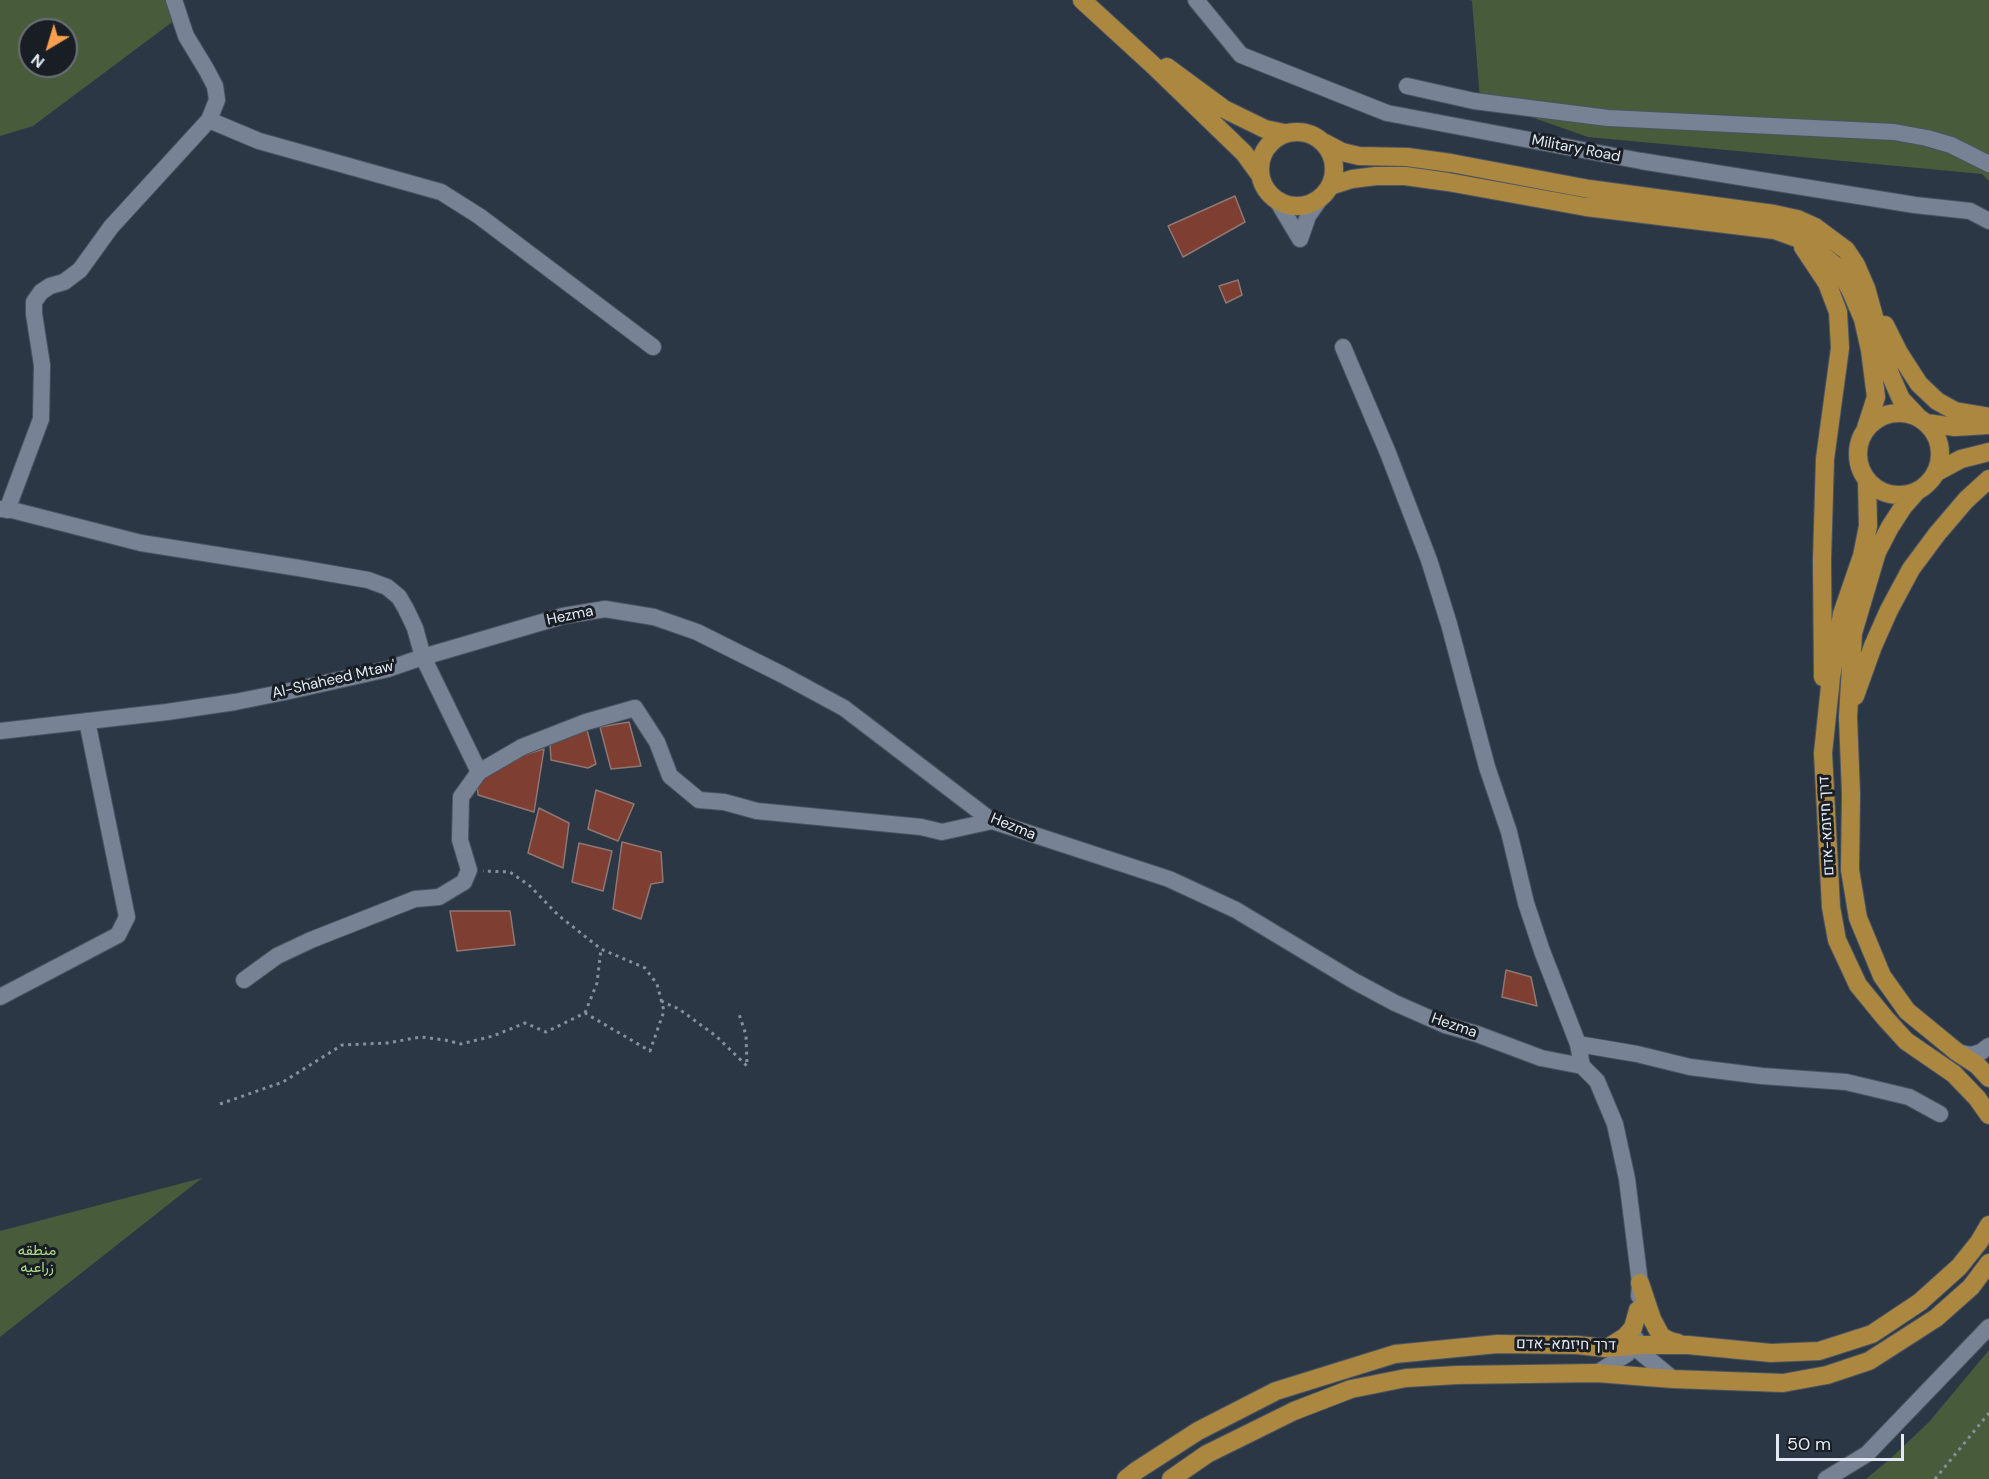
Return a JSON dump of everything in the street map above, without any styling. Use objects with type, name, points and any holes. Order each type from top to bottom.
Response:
[{"type":"main road","points":[[1082,0],[1244,153],[1260,175],[1268,193],[1287,205],[1300,206],[1312,203],[1326,191],[1352,179],[1405,176],[1586,207],[1775,230],[1811,245],[1838,268],[1851,291],[1863,319],[1870,350],[1876,397],[1866,428],[1859,441],[1857,454],[1860,468],[1867,480],[1877,489],[1890,494],[1904,495],[1917,491],[1928,483],[1935,473],[1939,463],[1938,441],[1922,420],[1901,399],[1890,374],[1866,288]]},
{"type":"main road","points":[[1097,14],[1224,110],[1264,129],[1284,133],[1306,132],[1316,136],[1331,153],[1334,164],[1334,175],[1326,191]]},
{"type":"main road","points":[[1260,175],[1260,162],[1265,150],[1273,140],[1284,133]]},
{"type":"main road","points":[[1324,143],[1342,152],[1359,156],[1407,157],[1451,163],[1578,187],[1797,219],[1815,227],[1846,250],[1856,265],[1899,353],[1919,384],[1937,401],[1955,411],[1989,417]]},
{"type":"main road","points":[[1797,238],[1827,283],[1838,312],[1839,324],[1840,348],[1825,459],[1823,507],[1823,753]]},
{"type":"main road","points":[[1866,428],[1876,418],[1890,413],[1904,413],[1922,420],[1955,427],[1989,425]]},
{"type":"main road","points":[[1935,473],[1961,459],[1989,452]]},
{"type":"main road","points":[[1848,717],[1888,610],[1911,569],[1966,500],[1989,479]]},
{"type":"main road","name":"דרך חיזמא-אדם","points":[[1867,480],[1868,526],[1862,556],[1842,614],[1823,753],[1831,907],[1837,940],[1858,985],[1885,1018],[1906,1041],[1954,1074],[1977,1098],[1989,1115]]},
{"type":"main road","name":"דרך חיזמא-אדם","points":[[1917,491],[1903,507],[1877,552],[1853,633],[1848,717],[1851,794],[1850,870],[1858,918],[1882,976],[1907,1011],[1989,1076]]},
{"type":"main road","name":"דרך חיזמא-אדם","points":[[1126,1479],[1198,1431],[1276,1391],[1395,1354],[1497,1344],[1577,1345],[1605,1348],[1635,1345],[1688,1345],[1771,1353],[1819,1351],[1872,1334],[1920,1302],[1959,1267],[1989,1226]]},
{"type":"main road","name":"דרך חיזמא-אדם","points":[[1171,1479],[1208,1454],[1294,1411],[1351,1389],[1406,1378],[1597,1373],[1673,1379],[1784,1383],[1827,1375],[1869,1361],[1936,1318],[1971,1287],[1989,1263]]},
{"type":"main road","points":[[1640,1283],[1652,1319],[1661,1336],[1670,1341],[1688,1345]]},
{"type":"main road","points":[[1605,1348],[1625,1337],[1633,1328],[1638,1310]]},
{"type":"street","points":[[174,0],[186,36],[215,86],[217,100],[209,120],[111,227],[80,270],[64,282],[50,286],[41,292],[34,302],[42,365],[41,419],[3,510],[141,543],[368,580],[387,587],[399,597],[415,628],[423,657],[479,772]]},
{"type":"street","name":"Military Road","points":[[1196,0],[1241,55],[1387,113],[1641,161],[1915,205],[1970,211],[1989,220]]},
{"type":"street","points":[[1407,86],[1474,101],[1608,118],[1894,132],[1951,145],[1989,164]]},
{"type":"street","points":[[209,120],[258,141],[441,192],[479,216],[653,347]]},
{"type":"street","points":[[1276,199],[1300,239],[1308,216],[1326,191]]},
{"type":"street","points":[[1343,347],[1388,453],[1429,560],[1449,624],[1487,767],[1509,832],[1526,903],[1578,1044],[1582,1066],[1597,1080],[1615,1124],[1627,1179],[1640,1283],[1635,1345],[1627,1354],[1597,1373]]},
{"type":"street","name":"Hezma","points":[[423,657],[574,614],[605,609],[654,617],[697,632],[844,708],[992,821],[1169,879],[1236,910],[1395,1003],[1445,1025],[1477,1034],[1541,1058],[1582,1066]]},
{"type":"street","name":"Al-Shaheed Mtaw'","points":[[0,731],[235,702],[387,669],[423,657]]},
{"type":"street","points":[[244,980],[278,956],[311,940],[415,899],[439,897],[464,882],[469,870],[460,840],[461,797],[479,772],[522,747],[586,722],[635,708],[657,742],[670,776],[699,800],[724,802],[757,811],[921,827],[942,832],[992,821]]},
{"type":"street","points":[[0,997],[118,935],[127,917],[87,721]]},
{"type":"street","points":[[1578,1044],[1637,1054],[1690,1067],[1762,1076],[1846,1082],[1909,1097],[1940,1114]]},
{"type":"street","points":[[1957,1052],[1971,1055],[1989,1048]]},
{"type":"street","points":[[1989,1048],[1986,1058],[1989,1076]]},
{"type":"street","points":[[1826,1479],[1867,1454],[1989,1327]]},
{"type":"street","points":[[1635,1345],[1639,1351],[1673,1379]]},
{"type":"path","points":[[469,870],[510,872],[530,886],[558,915],[601,949],[645,968],[657,984],[664,1011],[650,1051],[585,1013]]},
{"type":"path","points":[[220,1104],[283,1082],[342,1045],[387,1043],[422,1037],[461,1044],[493,1036],[525,1023],[546,1032],[585,1013],[597,983],[601,949]]},
{"type":"path","points":[[662,1001],[679,1008],[716,1036],[747,1066],[746,1035],[738,1011]]},
{"type":"path","points":[[1935,1479],[1989,1413]]},
{"type":"green space","points":[[0,0],[174,0],[179,17],[33,126],[0,136]]},
{"type":"green space","points":[[1469,0],[1989,0],[1989,181],[1982,174],[1588,137],[1480,99],[1472,1]]},
{"type":"green space","name":"منطقه زراعيه","points":[[202,1178],[0,1337],[0,1231]]},
{"type":"green space","points":[[1989,1350],[1989,1479],[1866,1479],[1929,1422]]},
{"type":"building","points":[[1235,196],[1245,222],[1183,257],[1168,226]]},
{"type":"building","points":[[1238,280],[1242,295],[1226,303],[1219,286]]},
{"type":"building","points":[[629,722],[641,766],[611,769],[600,727]]},
{"type":"building","points":[[587,730],[596,764],[588,768],[551,760],[550,743]]},
{"type":"building","points":[[544,749],[534,812],[478,795],[477,780],[510,759]]},
{"type":"building","points":[[596,790],[634,804],[618,841],[588,829]]},
{"type":"building","points":[[539,808],[569,823],[563,868],[528,853]]},
{"type":"building","points":[[622,842],[661,852],[663,882],[651,884],[641,919],[613,909]]},
{"type":"building","points":[[579,843],[612,851],[603,891],[572,882]]},
{"type":"building","points":[[450,911],[510,911],[515,945],[457,951]]},
{"type":"building","points":[[1506,970],[1531,977],[1537,1006],[1502,997]]}]
